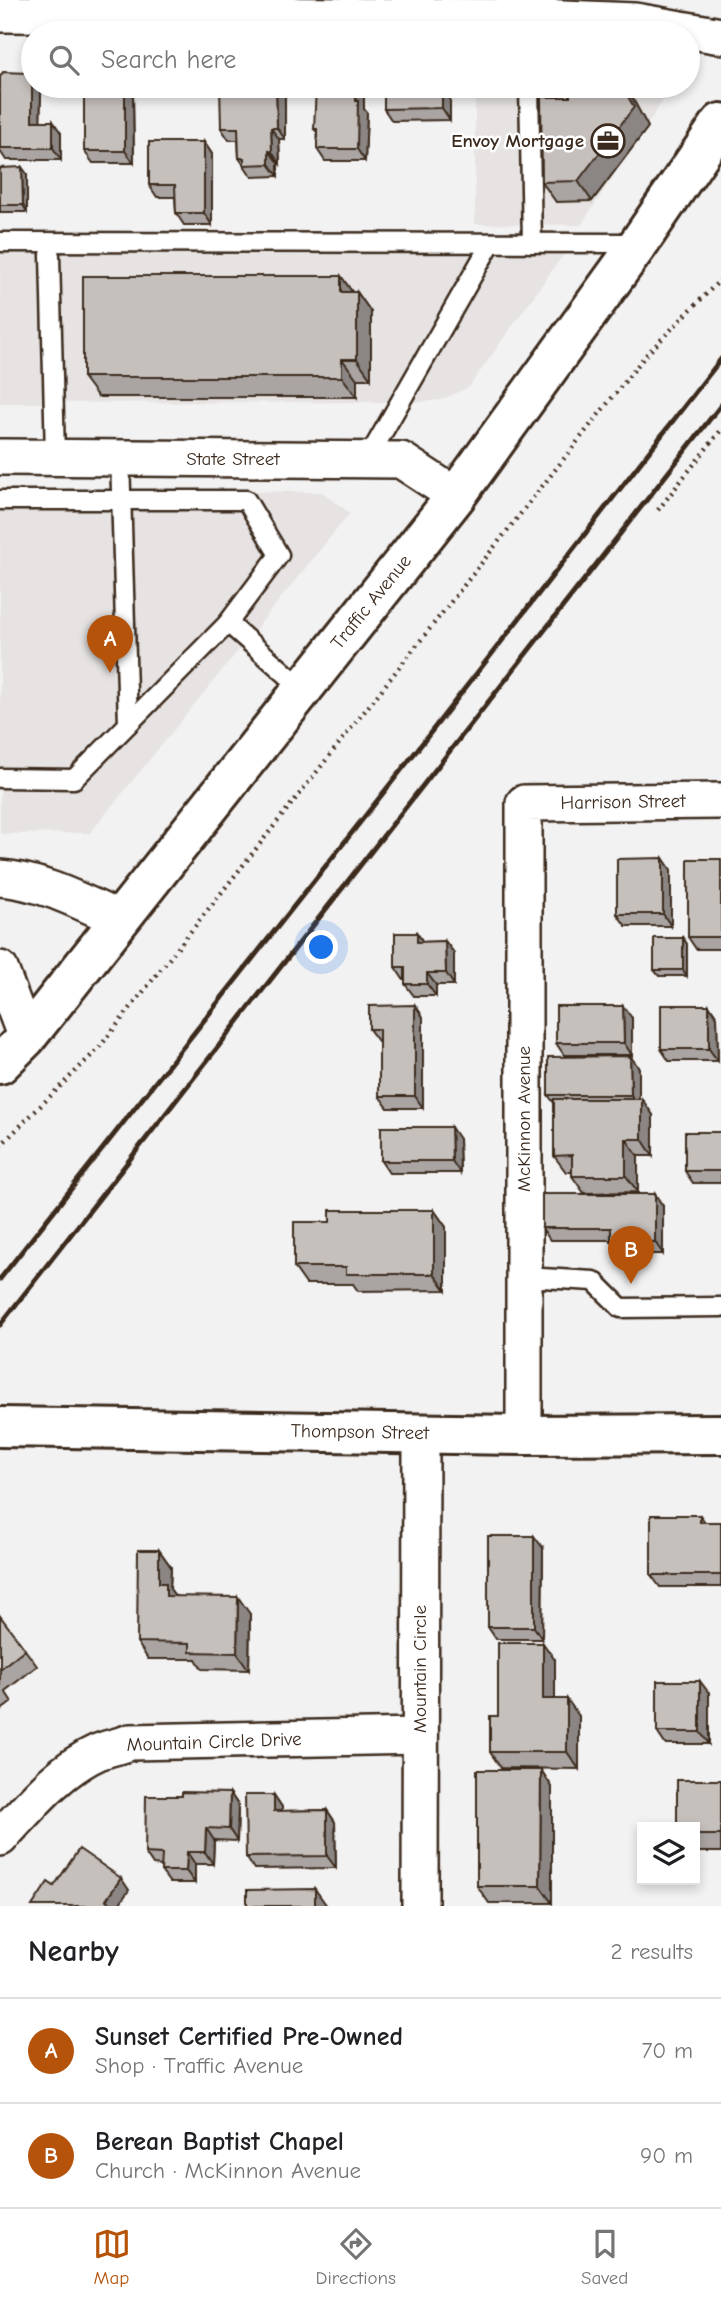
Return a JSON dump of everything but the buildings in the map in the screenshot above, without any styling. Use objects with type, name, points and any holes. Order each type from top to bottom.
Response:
[{"type":"main road","name":"Traffic Avenue","points":[[13,1051],[456,496],[639,243],[721,123]]},
{"type":"main road","name":"Thompson Street","points":[[0,1427],[524,1435],[721,1434]]},
{"type":"street","points":[[0,14],[335,21]]},
{"type":"street","points":[[700,32],[721,36]]},
{"type":"street","name":"State Street","points":[[0,457],[401,460],[456,496]]},
{"type":"street","name":"Harrison Street","points":[[524,803],[721,801]]},
{"type":"street","name":"McKinnon Avenue","points":[[524,803],[524,1435]]},
{"type":"street","points":[[0,878],[19,879],[57,892],[119,919]]},
{"type":"street","points":[[0,969],[13,1051]]},
{"type":"street","name":"Mountain Circle","points":[[420,1906],[421,1433]]},
{"type":"street","name":"Mountain Circle Drive","points":[[0,1838],[71,1768],[98,1752],[130,1742],[420,1736]]},
{"type":"lane","points":[[529,98],[532,243]]},
{"type":"lane","points":[[0,242],[639,243]]},
{"type":"lane","points":[[367,460],[491,243]]},
{"type":"lane","points":[[50,255],[55,457]]},
{"type":"lane","points":[[120,458],[128,724]]},
{"type":"lane","points":[[0,500],[246,500],[279,555],[228,623],[74,779],[0,778]]},
{"type":"lane","points":[[228,623],[302,688]]},
{"type":"lane","points":[[524,1277],[593,1281],[621,1308],[721,1307]]},
{"type":"path","points":[[0,1146],[97,1049],[645,356],[721,279]]},
{"type":"path","points":[[658,510],[721,430]]},
{"type":"shaded area","points":[[475,98],[664,98],[581,225],[475,224]]},
{"type":"shaded area","points":[[568,248],[469,387],[441,400],[0,403],[0,252]]},
{"type":"shaded area","points":[[0,490],[322,492],[350,513],[90,833],[0,834]]},
{"type":"railway","points":[[0,1279],[721,359]]},
{"type":"railway","points":[[0,1325],[721,405]]},
{"type":"place","name":"Envoy Mortgage","points":[[608,141]]},
{"type":"place","name":"Sunset Certified Pre-Owned","points":[[110,673]]},
{"type":"place","name":"Berean Baptist Chapel","points":[[631,1284]]}]
